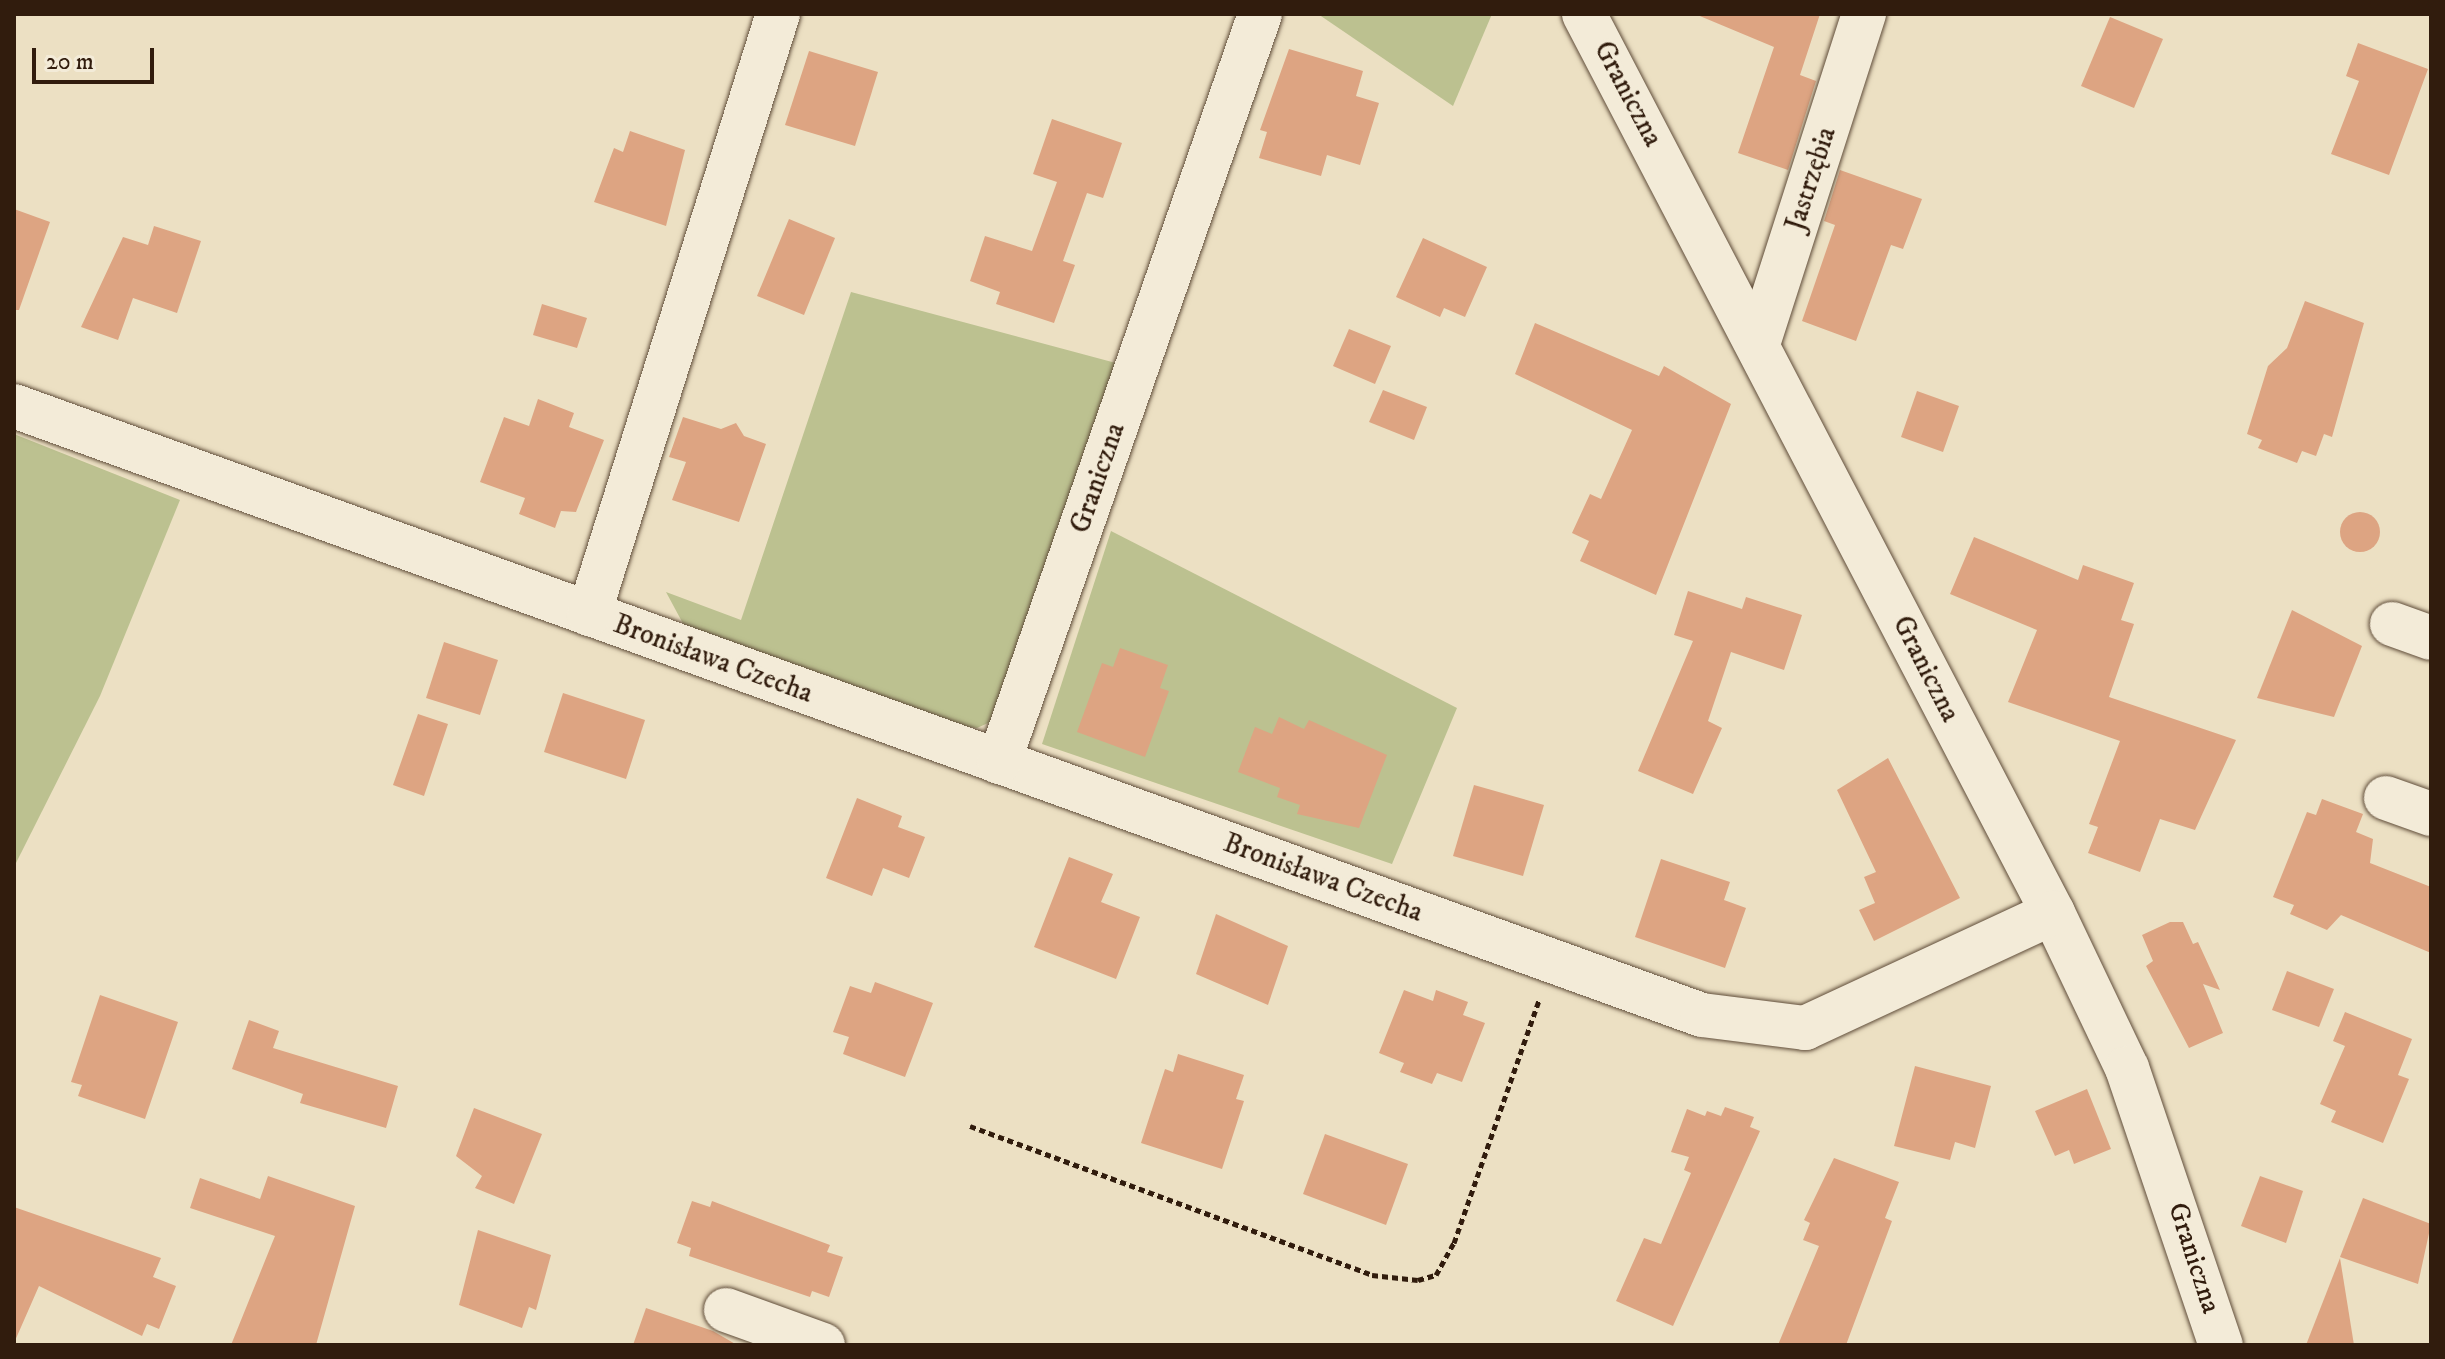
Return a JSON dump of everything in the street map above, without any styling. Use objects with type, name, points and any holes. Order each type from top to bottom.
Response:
[{"type":"street","name":"Bronisława Czecha","points":[[589,614],[778,14]]},
{"type":"street","name":"Graniczna","points":[[999,762],[1260,14]]},
{"type":"street","name":"Graniczna","points":[[1584,14],[2053,913],[2127,1068],[2221,1345]]},
{"type":"street","name":"Jastrzębia","points":[[1758,344],[1864,14]]},
{"type":"street","name":"Bronisława Czecha","points":[[14,406],[1702,1015],[1805,1028],[2053,913]]},
{"type":"street","points":[[2386,798],[2431,814]]},
{"type":"street","points":[[726,1310],[823,1345]]},
{"type":"path","points":[[970,1126],[1372,1275],[1436,1275],[1454,1243],[1555,962]]},
{"type":"green space","points":[[1318,14],[1492,14],[1453,106]]},
{"type":"green space","points":[[851,292],[1127,366],[1008,714],[977,728],[928,723],[687,631],[666,592],[741,620]]},
{"type":"green space","points":[[14,434],[180,500],[100,696],[14,867]]},
{"type":"green space","points":[[1111,531],[1457,708],[1392,864],[1042,744]]},
{"type":"building","points":[[1695,14],[1820,14],[1800,75],[1816,81],[1788,170],[1738,153],[1774,47]]},
{"type":"building","points":[[2110,17],[2163,39],[2134,108],[2081,86]]},
{"type":"building","points":[[2358,43],[2428,69],[2389,175],[2331,154],[2359,81],[2346,76]]},
{"type":"building","points":[[1289,49],[1363,71],[1356,96],[1379,103],[1360,165],[1327,155],[1321,176],[1259,158],[1267,132],[1260,130]]},
{"type":"building","points":[[809,51],[878,72],[855,146],[785,125]]},
{"type":"building","points":[[1052,119],[1122,143],[1103,198],[1087,193],[1063,261],[1075,265],[1054,323],[996,304],[1000,292],[970,281],[985,236],[1032,251],[1057,182],[1033,174]]},
{"type":"building","points":[[630,131],[685,150],[666,226],[594,202],[614,148],[623,152]]},
{"type":"building","points":[[1840,170],[1922,199],[1903,249],[1891,245],[1856,341],[1802,321],[1835,225],[1824,221]]},
{"type":"building","points":[[14,209],[50,222],[19,310],[14,310]]},
{"type":"building","points":[[789,219],[835,238],[804,315],[757,296]]},
{"type":"building","points":[[154,226],[201,241],[177,313],[133,298],[118,340],[81,327],[123,237],[148,245]]},
{"type":"building","points":[[1423,238],[1487,267],[1465,317],[1444,308],[1440,317],[1396,297]]},
{"type":"building","points":[[2305,301],[2364,323],[2332,437],[2324,434],[2316,456],[2302,451],[2297,463],[2258,448],[2262,440],[2247,434],[2268,366],[2287,348]]},
{"type":"building","points":[[542,304],[587,318],[577,348],[533,335]]},
{"type":"building","points":[[1535,323],[1659,376],[1664,366],[1731,404],[1656,595],[1580,561],[1589,541],[1572,533],[1590,494],[1601,499],[1632,430],[1515,374]]},
{"type":"building","points":[[1349,329],[1391,346],[1375,384],[1333,366]]},
{"type":"building","points":[[1383,390],[1427,407],[1414,440],[1369,422]]},
{"type":"building","points":[[1917,391],[1959,406],[1943,452],[1901,437]]},
{"type":"building","points":[[538,399],[574,413],[569,427],[604,440],[576,512],[561,511],[555,528],[519,514],[525,498],[480,482],[504,417],[529,426]]},
{"type":"building","points":[[683,417],[721,429],[736,423],[744,436],[766,444],[739,522],[672,500],[686,462],[669,457]]},
{"type":"building","points":[[2360,512],[2374,518],[2380,532],[2374,546],[2360,552],[2346,546],[2340,532],[2346,518]]},
{"type":"building","points":[[1974,537],[2078,580],[2083,565],[2134,583],[2121,620],[2134,624],[2109,697],[2236,740],[2195,830],[2160,819],[2140,872],[2088,853],[2098,827],[2089,824],[2120,741],[2008,702],[2037,630],[1950,594]]},
{"type":"building","points":[[1688,591],[1742,609],[1746,597],[1802,615],[1784,670],[1731,652],[1708,721],[1722,728],[1693,794],[1638,771],[1693,641],[1674,635]]},
{"type":"building","points":[[2292,610],[2362,646],[2334,717],[2257,698]]},
{"type":"building","points":[[444,642],[498,660],[480,715],[426,698]]},
{"type":"building","points":[[1120,648],[1168,665],[1160,688],[1169,691],[1145,757],[1077,732],[1102,663],[1113,667]]},
{"type":"building","points":[[563,693],[645,720],[626,779],[544,752]]},
{"type":"building","points":[[418,714],[448,724],[424,796],[393,785]]},
{"type":"building","points":[[1279,717],[1304,729],[1309,720],[1387,755],[1359,828],[1297,814],[1300,805],[1277,797],[1280,788],[1238,772],[1255,727],[1272,734]]},
{"type":"building","points":[[1888,758],[1960,898],[1874,941],[1859,910],[1875,903],[1864,877],[1876,872],[1837,790]]},
{"type":"building","points":[[1474,785],[1544,805],[1523,876],[1453,856]]},
{"type":"building","points":[[857,798],[902,816],[898,827],[925,837],[909,878],[883,868],[872,896],[826,878]]},
{"type":"building","points":[[2322,799],[2363,814],[2356,832],[2373,839],[2370,863],[2431,887],[2431,953],[2341,915],[2327,930],[2290,914],[2294,905],[2273,897],[2307,812],[2316,815]]},
{"type":"building","points":[[1069,857],[1113,874],[1101,902],[1140,917],[1116,979],[1034,947]]},
{"type":"building","points":[[1661,859],[1730,882],[1724,900],[1746,908],[1725,968],[1635,937]]},
{"type":"building","points":[[1216,914],[1288,946],[1268,1005],[1196,974]]},
{"type":"building","points":[[2170,922],[2183,922],[2193,944],[2198,942],[2220,990],[2203,984],[2223,1033],[2189,1048],[2146,966],[2153,961],[2142,935]]},
{"type":"building","points":[[2287,971],[2334,989],[2319,1027],[2272,1010]]},
{"type":"building","points":[[875,982],[933,1003],[905,1077],[843,1054],[849,1037],[833,1032],[850,986],[871,993]]},
{"type":"building","points":[[1404,990],[1433,1001],[1436,990],[1468,1002],[1463,1015],[1485,1023],[1462,1082],[1437,1073],[1432,1084],[1400,1072],[1404,1063],[1379,1053]]},
{"type":"building","points":[[100,995],[178,1022],[145,1119],[78,1096],[82,1085],[71,1082]]},
{"type":"building","points":[[2345,1012],[2412,1039],[2398,1075],[2409,1079],[2383,1143],[2331,1122],[2336,1111],[2320,1104],[2345,1046],[2333,1041]]},
{"type":"building","points":[[249,1020],[279,1031],[273,1048],[398,1086],[386,1128],[300,1103],[303,1094],[232,1069]]},
{"type":"building","points":[[1178,1054],[1244,1075],[1236,1099],[1244,1101],[1222,1169],[1141,1143],[1165,1069],[1173,1072]]},
{"type":"building","points":[[1915,1066],[1991,1086],[1975,1148],[1955,1142],[1950,1160],[1894,1146]]},
{"type":"building","points":[[2087,1089],[2111,1149],[2074,1164],[2069,1150],[2055,1156],[2035,1111]]},
{"type":"building","points":[[1725,1107],[1754,1117],[1750,1127],[1760,1131],[1673,1326],[1616,1301],[1644,1238],[1661,1244],[1691,1173],[1684,1170],[1689,1157],[1671,1152],[1687,1109],[1705,1116],[1707,1111],[1721,1116]]},
{"type":"building","points":[[474,1108],[542,1134],[514,1204],[475,1188],[482,1176],[456,1156]]},
{"type":"building","points":[[1325,1134],[1408,1164],[1386,1225],[1303,1194]]},
{"type":"building","points":[[1834,1158],[1899,1182],[1885,1218],[1892,1221],[1846,1345],[1778,1345],[1819,1246],[1803,1240],[1810,1223],[1804,1220]]},
{"type":"building","points":[[268,1176],[355,1206],[316,1345],[231,1345],[275,1236],[190,1208],[200,1178],[260,1199]]},
{"type":"building","points":[[2260,1176],[2303,1191],[2286,1243],[2241,1226]]},
{"type":"building","points":[[2363,1198],[2431,1224],[2418,1284],[2340,1257]]},
{"type":"building","points":[[692,1201],[710,1207],[712,1201],[830,1245],[827,1252],[843,1257],[829,1297],[812,1291],[810,1297],[689,1256],[691,1248],[677,1243]]},
{"type":"building","points":[[14,1207],[161,1258],[153,1277],[176,1286],[159,1329],[147,1324],[142,1336],[39,1286],[14,1343]]},
{"type":"building","points":[[478,1230],[551,1255],[536,1310],[529,1307],[522,1328],[459,1305]]},
{"type":"building","points":[[2340,1258],[2354,1345],[2306,1345]]},
{"type":"building","points":[[646,1308],[713,1331],[737,1345],[633,1345]]}]
